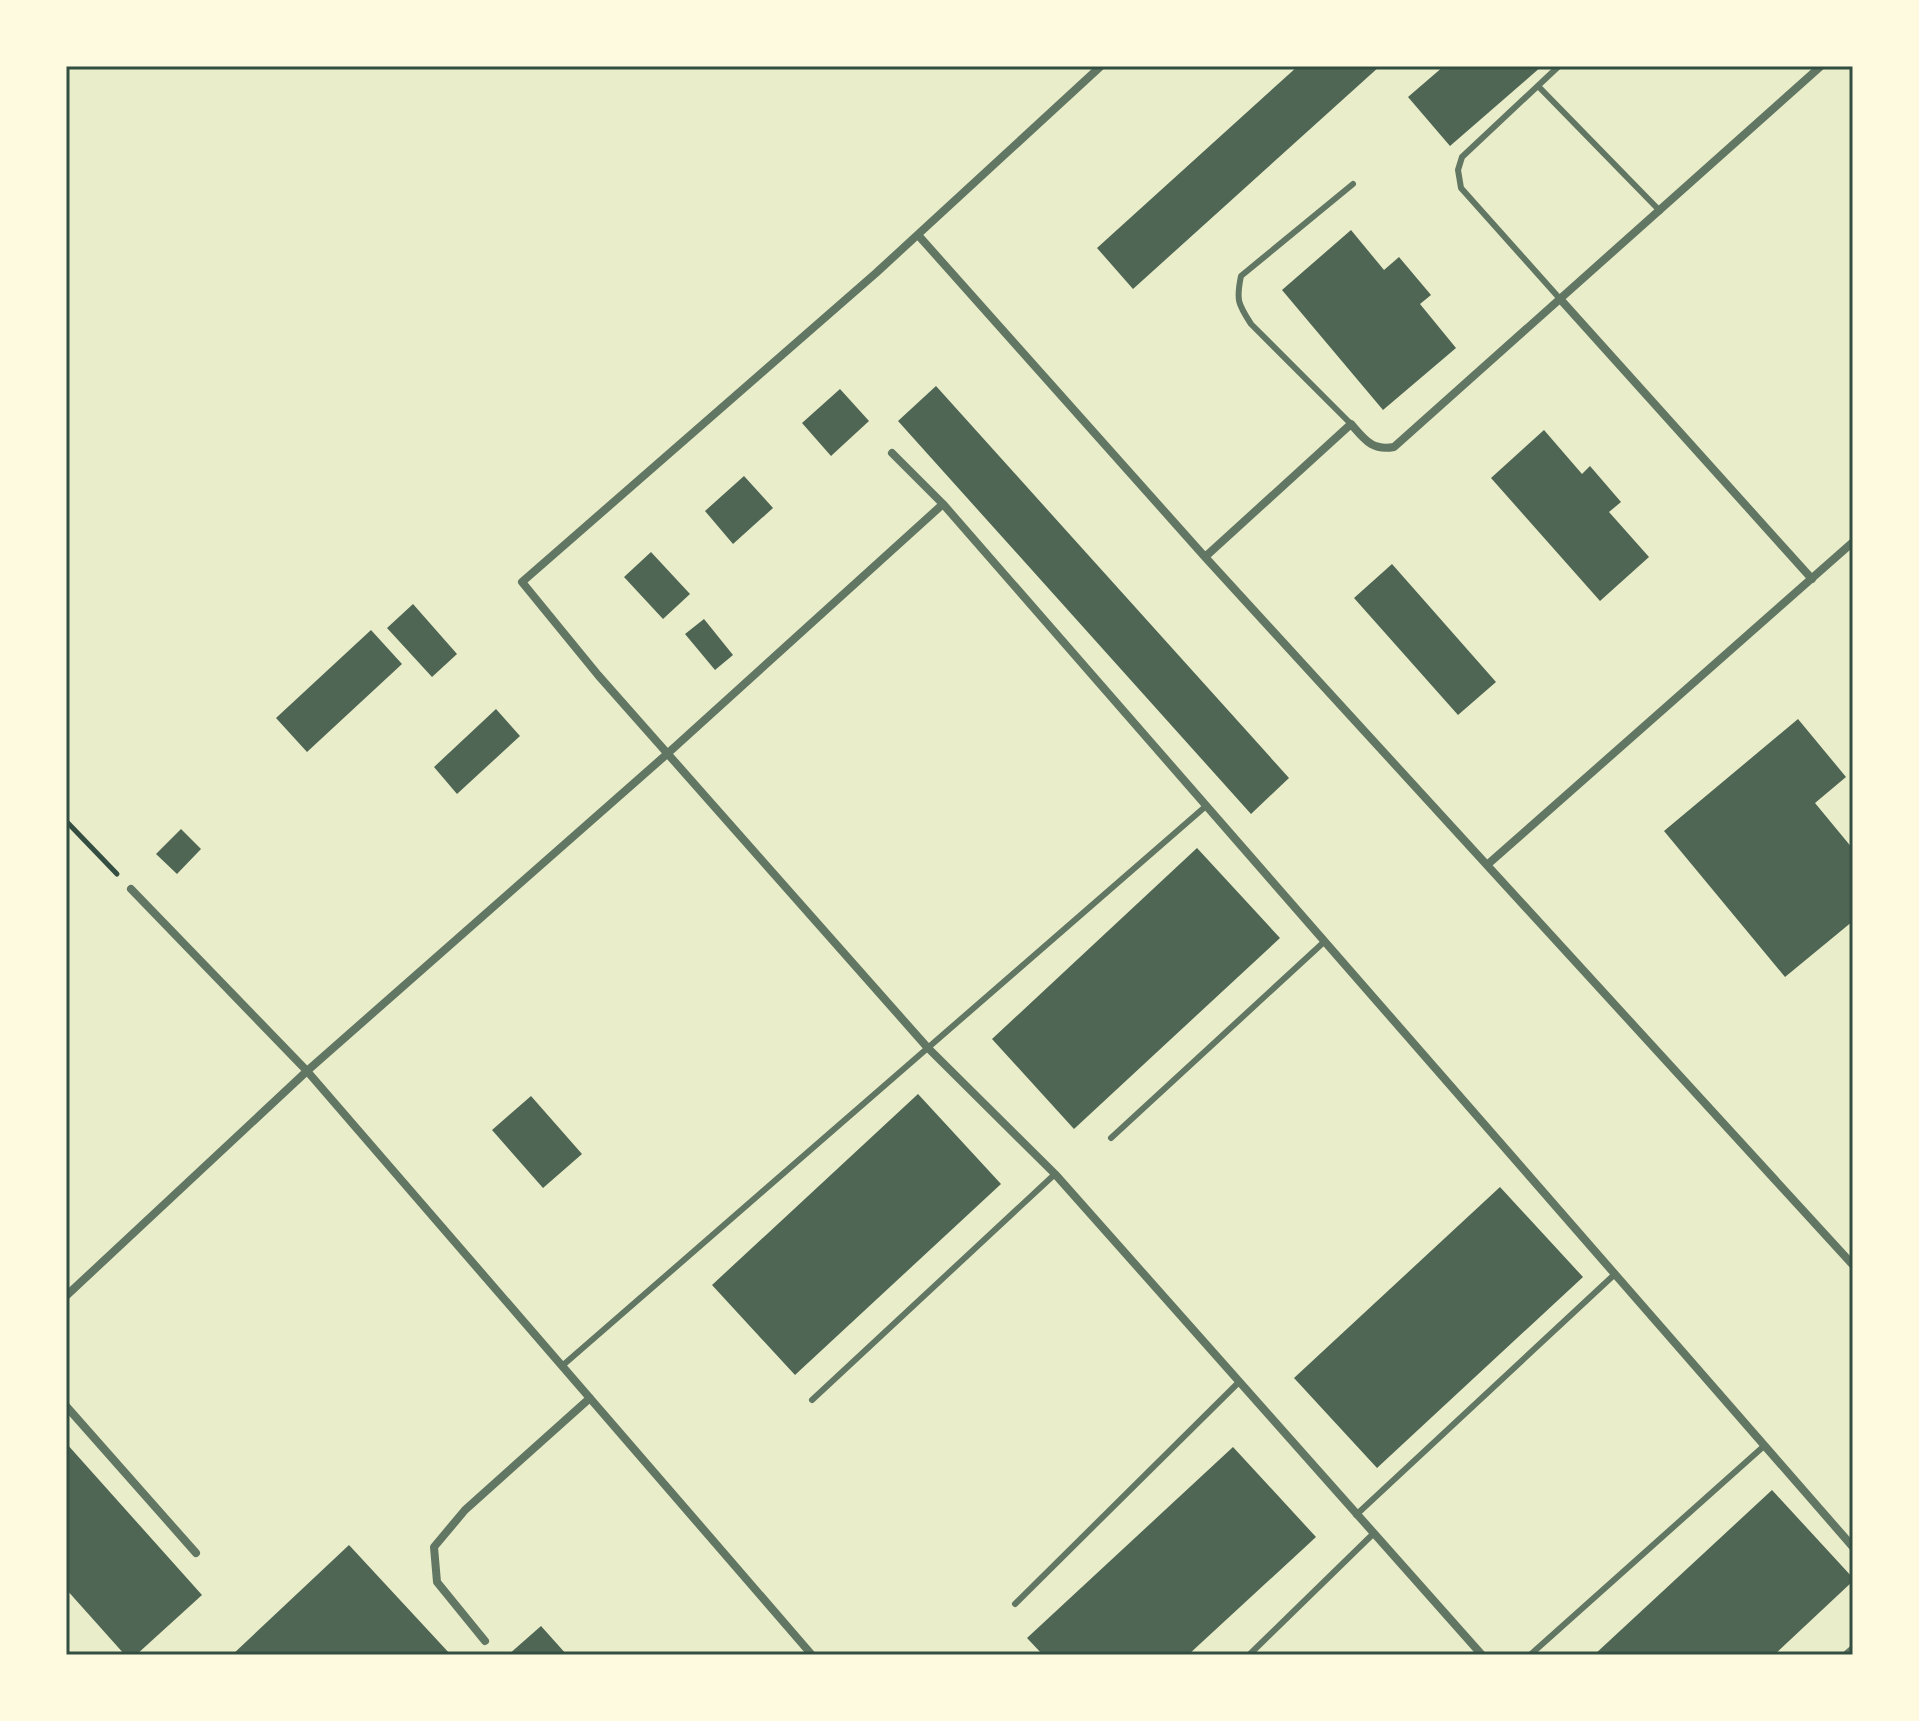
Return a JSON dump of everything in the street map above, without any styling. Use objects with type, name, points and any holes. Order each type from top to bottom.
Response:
[{"type":"street","points":[[1101,66],[918,235],[522,582],[667,754],[927,1047],[1055,1174],[1482,1655]]},
{"type":"street","points":[[1205,557],[1351,424],[1370,446],[1382,449],[1394,447],[1821,66]]},
{"type":"street","points":[[918,235],[1205,557],[1853,1265]]},
{"type":"street","points":[[1561,300],[1812,579]]},
{"type":"street","points":[[892,453],[943,504],[1853,1547]]},
{"type":"street","points":[[66,1296],[307,1071],[667,754],[943,504]]},
{"type":"street","points":[[1487,865],[1853,542]]},
{"type":"street","points":[[131,889],[307,1071],[812,1655]]},
{"type":"street","points":[[485,1641],[437,1582],[434,1547],[465,1510],[590,1398]]},
{"type":"street","points":[[66,1406],[196,1553]]},
{"type":"street","points":[[1846,1655],[1853,1649]]},
{"type":"lane","points":[[1559,66],[1462,157],[1458,170],[1461,188],[1561,300]]},
{"type":"lane","points":[[1538,86],[1660,211]]},
{"type":"lane","points":[[1351,424],[1251,324],[1239,306],[1237,296],[1241,276],[1353,184]]},
{"type":"lane","points":[[562,1366],[1206,806]]},
{"type":"lane","points":[[1111,1138],[1325,941]]},
{"type":"lane","points":[[812,1400],[1055,1174]]},
{"type":"lane","points":[[1356,1515],[1615,1274]]},
{"type":"lane","points":[[1015,1604],[1239,1382]]},
{"type":"lane","points":[[1530,1655],[1764,1446]]},
{"type":"lane","points":[[1249,1655],[1373,1534]]},
{"type":"path","points":[[66,821],[131,889]]},
{"type":"building","points":[[1298,66],[1380,66],[1133,289],[1097,248]]},
{"type":"building","points":[[1444,66],[1542,66],[1450,146],[1408,97]]},
{"type":"building","points":[[1351,230],[1384,270],[1399,257],[1431,295],[1420,304],[1456,348],[1383,410],[1282,290]]},
{"type":"building","points":[[936,386],[1289,778],[1251,814],[898,421]]},
{"type":"building","points":[[840,389],[869,421],[831,456],[802,423]]},
{"type":"building","points":[[1544,430],[1582,474],[1590,466],[1621,502],[1609,512],[1649,557],[1600,601],[1491,478]]},
{"type":"building","points":[[744,476],[773,508],[733,544],[705,511]]},
{"type":"building","points":[[651,552],[690,594],[663,619],[624,577]]},
{"type":"building","points":[[1392,564],[1496,682],[1458,715],[1354,598]]},
{"type":"building","points":[[413,604],[457,654],[432,677],[387,628]]},
{"type":"building","points":[[704,619],[733,655],[715,670],[685,634]]},
{"type":"building","points":[[371,630],[402,664],[307,752],[276,718]]},
{"type":"building","points":[[496,709],[520,736],[457,794],[434,767]]},
{"type":"building","points":[[1798,719],[1846,777],[1815,803],[1853,849],[1853,921],[1785,977],[1664,831]]},
{"type":"building","points":[[181,829],[201,849],[177,874],[156,854]]},
{"type":"building","points":[[1197,848],[1280,938],[1074,1129],[992,1039]]},
{"type":"building","points":[[918,1094],[1001,1184],[795,1375],[712,1285]]},
{"type":"building","points":[[531,1096],[582,1154],[543,1188],[492,1130]]},
{"type":"building","points":[[1500,1187],[1583,1277],[1377,1468],[1294,1378]]},
{"type":"building","points":[[66,1443],[202,1595],[136,1655],[125,1655],[66,1589]]},
{"type":"building","points":[[1233,1447],[1316,1537],[1188,1655],[1043,1655],[1027,1638]]},
{"type":"building","points":[[1772,1490],[1853,1578],[1774,1655],[1594,1655]]},
{"type":"building","points":[[349,1545],[451,1655],[232,1655]]},
{"type":"building","points":[[541,1626],[567,1655],[508,1655]]}]
